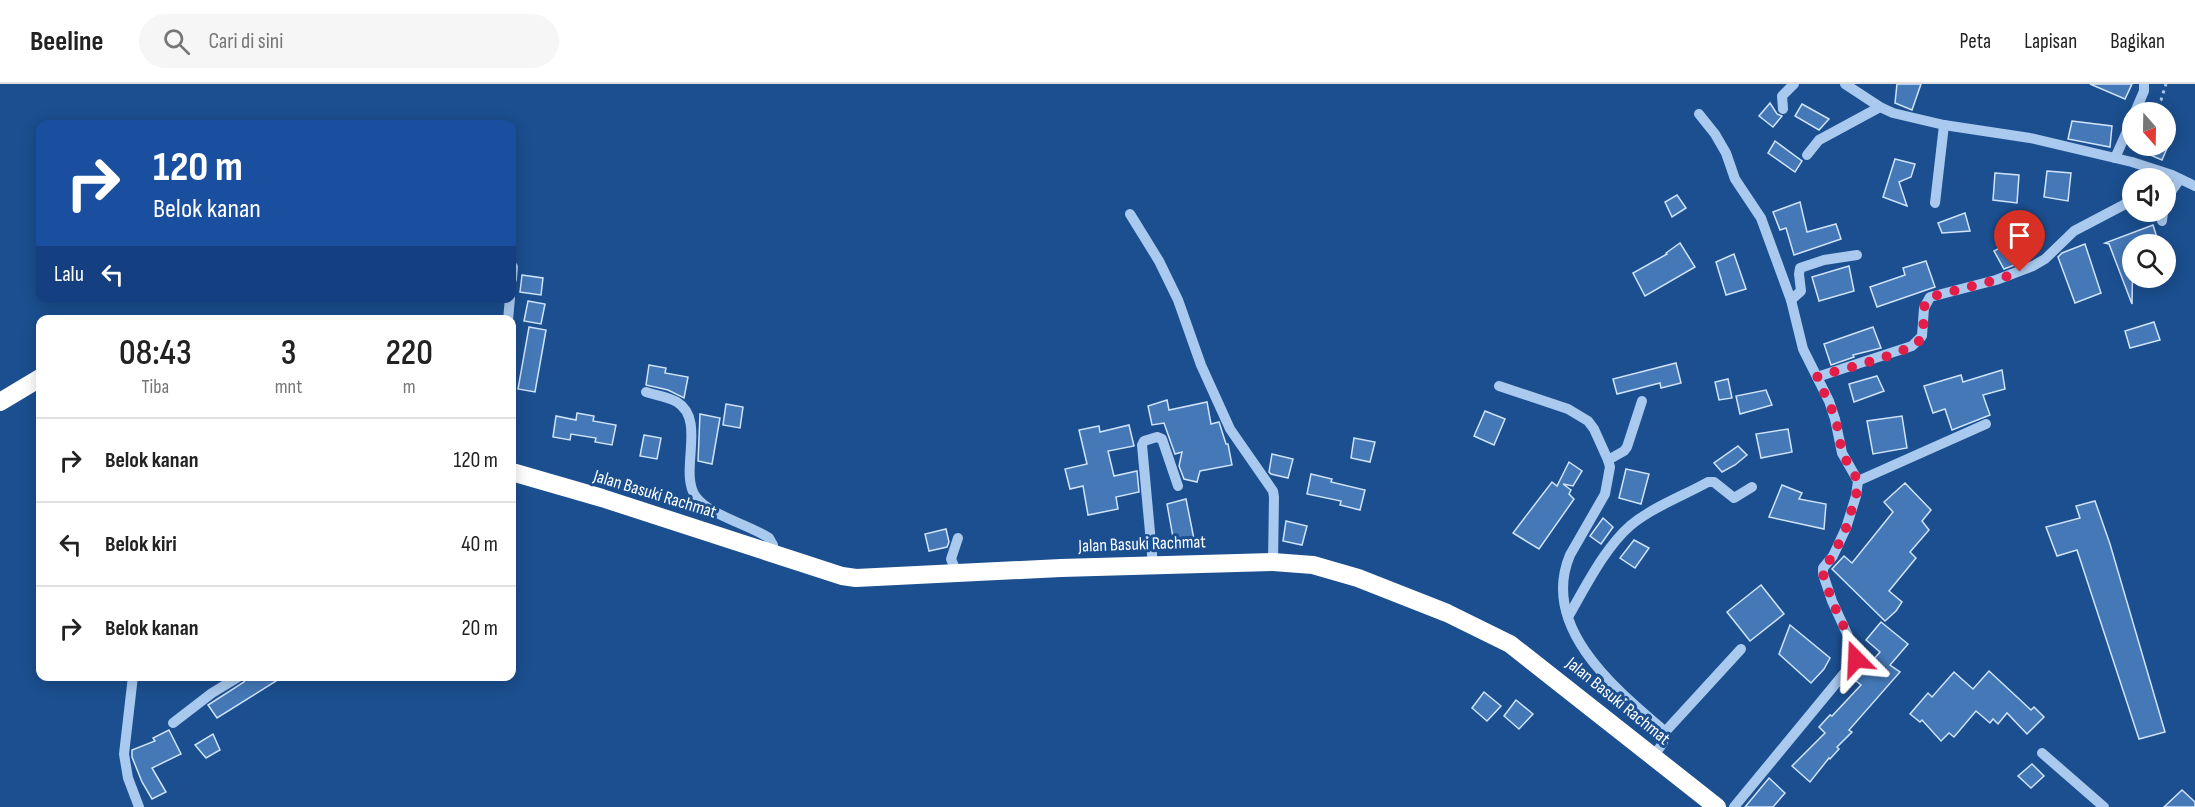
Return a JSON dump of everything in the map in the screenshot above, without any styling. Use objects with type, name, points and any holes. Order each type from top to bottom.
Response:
[{"type":"highway","points":[[0,402],[36,380]]},
{"type":"highway","name":"Jalan Basuki Rachmat","points":[[516,473],[842,576],[856,578],[1153,565],[1273,562],[1313,565],[1358,578],[1447,613],[1497,637],[1524,654],[1717,807]]},
{"type":"street","points":[[1783,109],[1782,96],[1794,84]]},
{"type":"street","points":[[1845,84],[1893,113],[1944,125],[2030,138],[2115,158],[2144,168]]},
{"type":"street","points":[[2140,102],[2144,92],[2144,84]]},
{"type":"street","points":[[1807,155],[1819,140],[1880,107]]},
{"type":"street","points":[[1699,114],[1715,134],[1726,153],[1735,179],[1761,218],[1791,300],[1803,349],[1836,419],[1842,453],[1858,481],[1846,528],[1833,556],[1823,568],[1832,601],[1854,649],[1856,659],[1734,807]]},
{"type":"street","points":[[1935,203],[1944,125]]},
{"type":"street","points":[[2115,158],[2122,142]]},
{"type":"street","points":[[2176,179],[2195,186]]},
{"type":"street","points":[[1817,377],[1912,346],[1922,336],[1923,308],[1930,297],[1996,280],[2032,266],[2045,259],[2074,231],[2122,206]]},
{"type":"street","points":[[1130,214],[1160,261],[1178,300],[1201,365],[1230,429],[1273,490],[1273,562]]},
{"type":"street","points":[[1791,300],[1801,291],[1798,274],[1800,268],[1824,260],[1857,255]]},
{"type":"street","points":[[1499,386],[1568,409],[1588,421],[1608,460],[1610,467],[1605,494],[1580,536],[1566,566],[1563,592],[1568,617],[1588,656],[1620,693],[1664,733],[1663,745],[1653,756]]},
{"type":"street","points":[[646,392],[677,402],[688,415],[691,425],[690,484],[695,496],[713,510],[769,538],[773,545],[774,555]]},
{"type":"street","points":[[1608,460],[1627,447],[1642,401]]},
{"type":"street","points":[[1858,481],[1986,424]]},
{"type":"street","points":[[1153,565],[1142,444],[1144,441],[1157,437],[1162,439],[1178,486]]},
{"type":"street","points":[[1568,617],[1616,542],[1637,520],[1708,482],[1714,482],[1734,498],[1752,487]]},
{"type":"street","points":[[957,573],[951,559],[958,538]]},
{"type":"street","points":[[1664,733],[1741,649]]},
{"type":"street","points":[[132,681],[124,754],[128,778],[140,807]]},
{"type":"street","points":[[173,723],[232,681]]},
{"type":"street","points":[[2042,753],[2104,807]]},
{"type":"path","points":[[2159,102],[2166,84]]},
{"type":"building","points":[[1897,84],[1921,84],[1912,110],[1895,103]]},
{"type":"building","points":[[2090,84],[2132,84],[2125,99]]},
{"type":"building","points":[[1770,103],[1777,114],[1782,116],[1773,127],[1759,116]]},
{"type":"building","points":[[1802,104],[1829,119],[1819,130],[1795,116]]},
{"type":"building","points":[[2072,121],[2112,126],[2110,147],[2068,139]]},
{"type":"building","points":[[1775,141],[1802,161],[1795,172],[1768,153]]},
{"type":"building","points":[[1895,159],[1915,164],[1911,177],[1899,182],[1907,206],[1883,197]]},
{"type":"building","points":[[2047,171],[2071,173],[2068,201],[2044,197]]},
{"type":"building","points":[[1995,173],[2019,175],[2017,203],[1993,200]]},
{"type":"building","points":[[1677,195],[1686,208],[1672,217],[1665,202]]},
{"type":"building","points":[[1800,202],[1807,232],[1836,224],[1841,239],[1794,255],[1786,228],[1780,230],[1773,212]]},
{"type":"building","points":[[1965,213],[1970,231],[1942,233],[1938,223]]},
{"type":"building","points":[[2153,225],[2156,234],[2129,234]]},
{"type":"building","points":[[2122,237],[2122,278],[2109,244],[2105,243]]},
{"type":"building","points":[[2018,238],[2030,259],[2004,269],[1994,251]]},
{"type":"building","points":[[1680,243],[1695,267],[1645,296],[1633,273],[1667,254]]},
{"type":"building","points":[[2085,244],[2101,293],[2075,303],[2058,257],[2062,253]]},
{"type":"building","points":[[1734,254],[1746,289],[1726,295],[1716,262]]},
{"type":"building","points":[[1926,261],[1935,287],[1877,307],[1870,287],[1905,275],[1903,268]]},
{"type":"building","points":[[1849,266],[1854,291],[1819,301],[1812,277]]},
{"type":"building","points":[[522,275],[543,278],[541,295],[520,292]]},
{"type":"building","points":[[2126,288],[2132,288],[2132,304]]},
{"type":"building","points":[[528,301],[545,304],[541,324],[524,321]]},
{"type":"building","points":[[2154,322],[2160,340],[2130,348],[2125,331]]},
{"type":"building","points":[[529,327],[546,330],[535,392],[518,389]]},
{"type":"building","points":[[1873,327],[1881,348],[1853,355],[1854,357],[1831,365],[1824,344]]},
{"type":"building","points":[[1676,363],[1681,383],[1661,388],[1660,383],[1617,394],[1613,379]]},
{"type":"building","points":[[649,365],[666,368],[665,373],[688,377],[684,398],[668,390],[646,385]]},
{"type":"building","points":[[2002,370],[2005,389],[1983,395],[1990,415],[1952,430],[1945,409],[1933,413],[1924,386],[1961,375],[1963,382]]},
{"type":"building","points":[[1877,376],[1884,391],[1854,402],[1849,384]]},
{"type":"building","points":[[1728,379],[1732,398],[1719,400],[1715,382]]},
{"type":"building","points":[[1766,390],[1772,405],[1740,414],[1736,396]]},
{"type":"building","points":[[1167,400],[1169,410],[1207,402],[1211,424],[1219,422],[1226,444],[1228,444],[1232,465],[1200,471],[1197,482],[1184,479],[1179,466],[1182,452],[1175,454],[1164,423],[1152,425],[1148,406]]},
{"type":"building","points":[[726,404],[743,407],[740,428],[723,425]]},
{"type":"building","points":[[1485,411],[1505,419],[1494,445],[1474,436]]},
{"type":"building","points":[[577,413],[594,416],[593,421],[616,425],[612,445],[595,442],[596,438],[571,434],[570,440],[553,437],[556,416],[576,420]]},
{"type":"building","points":[[700,414],[720,418],[712,464],[698,461]]},
{"type":"building","points":[[1902,416],[1907,448],[1873,454],[1867,421]]},
{"type":"building","points":[[1129,425],[1134,446],[1108,451],[1114,476],[1137,471],[1139,492],[1116,497],[1118,509],[1088,515],[1083,486],[1070,489],[1065,469],[1087,464],[1079,430],[1099,426],[1100,432]]},
{"type":"building","points":[[1788,429],[1792,452],[1761,458],[1756,434]]},
{"type":"building","points":[[644,435],[661,438],[657,459],[640,456]]},
{"type":"building","points":[[1354,438],[1375,442],[1370,462],[1351,458]]},
{"type":"building","points":[[1738,446],[1747,455],[1722,472],[1714,463]]},
{"type":"building","points":[[1272,454],[1293,459],[1288,478],[1269,472]]},
{"type":"building","points":[[1569,462],[1582,471],[1573,486],[1563,484],[1571,490],[1569,494],[1574,499],[1539,549],[1513,533],[1552,482],[1557,486]]},
{"type":"building","points":[[1626,469],[1649,474],[1641,504],[1619,498]]},
{"type":"building","points":[[1311,474],[1332,479],[1331,482],[1365,490],[1360,510],[1340,505],[1341,501],[1307,494]]},
{"type":"building","points":[[1905,483],[1931,510],[1922,521],[1929,530],[1910,552],[1916,558],[1889,591],[1902,602],[1885,621],[1832,569],[1844,556],[1852,563],[1893,512],[1884,502]]},
{"type":"building","points":[[1782,485],[1802,493],[1799,499],[1826,504],[1824,529],[1769,517]]},
{"type":"building","points":[[1186,499],[1195,544],[1175,548],[1167,504]]},
{"type":"building","points":[[2095,501],[2110,544],[2165,732],[2139,739],[2077,550],[2057,556],[2046,527],[2080,518],[2076,506]]},
{"type":"building","points":[[1603,518],[1613,527],[1601,544],[1590,536]]},
{"type":"building","points":[[1286,521],[1307,526],[1302,545],[1283,541]]},
{"type":"building","points":[[946,529],[949,542],[947,547],[929,551],[925,534]]},
{"type":"building","points":[[1634,540],[1649,548],[1635,568],[1620,558]]},
{"type":"building","points":[[1761,585],[1784,614],[1750,641],[1727,612]]},
{"type":"building","points":[[1881,622],[1908,644],[1890,665],[1900,672],[1849,730],[1852,732],[1837,747],[1839,749],[1810,782],[1792,766],[1825,733],[1819,727],[1861,685],[1855,680],[1880,652],[1866,640]]},
{"type":"building","points":[[1790,625],[1830,658],[1824,669],[1811,683],[1779,654]]},
{"type":"building","points":[[1989,671],[2031,710],[2034,707],[2044,717],[2027,734],[2007,713],[1998,724],[1993,719],[1990,723],[1976,711],[1954,737],[1949,733],[1941,741],[1922,720],[1920,722],[1910,714],[1928,693],[1932,697],[1954,672],[1973,689]]},
{"type":"building","points":[[276,681],[217,718],[208,705],[244,682]]},
{"type":"building","points":[[1484,692],[1501,706],[1487,721],[1472,708]]},
{"type":"building","points":[[1516,700],[1533,714],[1519,729],[1504,716]]},
{"type":"building","points":[[169,730],[181,754],[152,768],[166,792],[152,799],[142,782],[132,757],[132,750],[155,741],[153,738]]},
{"type":"building","points":[[213,734],[220,750],[206,758],[195,745]]},
{"type":"building","points":[[2032,764],[2044,776],[2031,788],[2018,776]]},
{"type":"building","points":[[1769,778],[1785,793],[1773,807],[1745,807]]},
{"type":"building","points":[[2182,790],[2195,802],[2195,807],[2164,807]]},
{"type":"route","points":[[1856,659],[1854,649],[1832,601],[1823,568],[1833,556],[1846,528],[1858,481],[1842,453],[1836,419],[1817,377],[1912,346],[1922,336],[1923,308],[1930,297],[2020,272]]}]
